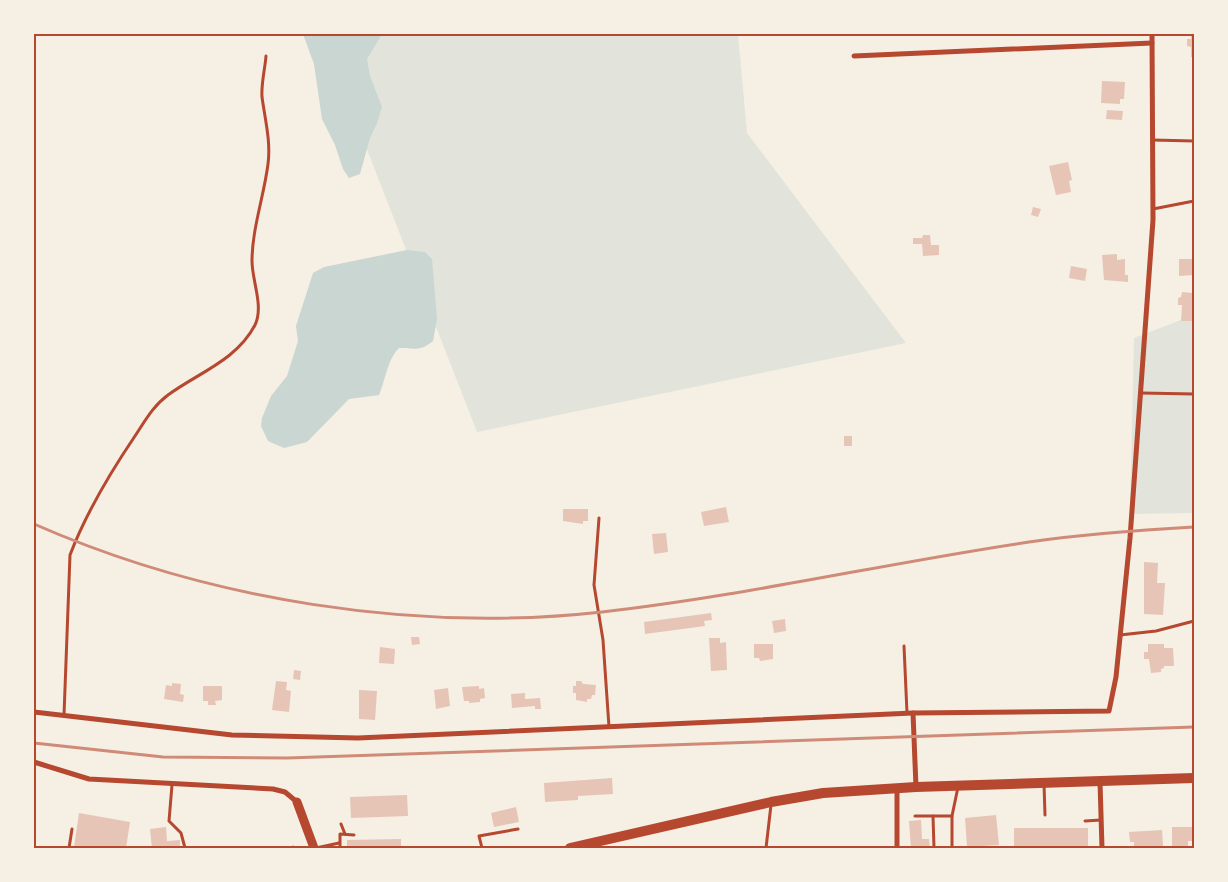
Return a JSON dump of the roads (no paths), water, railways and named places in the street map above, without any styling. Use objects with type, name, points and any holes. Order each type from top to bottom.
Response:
[{"type":"main road","points":[[574,848],[772,802],[824,793],[916,786],[1044,784],[1194,778]]},
{"type":"street","points":[[34,712],[232,735],[358,738],[910,714],[1109,711],[1116,677],[1120,636],[1141,393],[1153,210],[1152,34]]},
{"type":"street","points":[[854,56],[1152,43]]},
{"type":"street","points":[[910,714],[916,786]]},
{"type":"street","points":[[34,762],[89,779],[279,790],[297,802],[314,848]]},
{"type":"street","points":[[1100,782],[1102,848]]},
{"type":"street","points":[[897,788],[897,848]]},
{"type":"lane","points":[[64,716],[70,555],[75,542],[110,473],[154,408],[168,395],[202,376],[226,357],[248,336],[256,322],[258,305],[252,260],[268,163],[268,128],[262,95],[266,56]]},
{"type":"lane","points":[[1152,140],[1194,142]]},
{"type":"lane","points":[[1153,210],[1194,200]]},
{"type":"lane","points":[[1141,393],[1194,394]]},
{"type":"lane","points":[[599,518],[594,584],[602,640],[608,727]]},
{"type":"lane","points":[[1120,636],[1156,631],[1194,621]]},
{"type":"lane","points":[[904,646],[910,714]]},
{"type":"lane","points":[[1044,784],[1045,815]]},
{"type":"lane","points":[[172,785],[170,821],[181,833],[185,848]]},
{"type":"lane","points":[[952,848],[952,816],[958,786]]},
{"type":"lane","points":[[766,848],[772,802]]},
{"type":"lane","points":[[915,816],[952,816]]},
{"type":"lane","points":[[933,816],[934,848]]},
{"type":"lane","points":[[1085,821],[1101,820]]},
{"type":"lane","points":[[342,824],[345,834]]},
{"type":"lane","points":[[69,848],[72,829]]},
{"type":"lane","points":[[482,848],[479,836],[518,829]]},
{"type":"lane","points":[[340,848],[340,834],[354,835]]},
{"type":"lane","points":[[314,848],[339,843]]},
{"type":"railway","points":[[34,524],[100,550],[169,573],[240,591],[312,604],[385,613],[458,618],[531,617],[602,612],[709,597],[1029,542],[1194,527]]},
{"type":"railway","points":[[34,743],[163,757],[287,758],[1194,727]]}]
